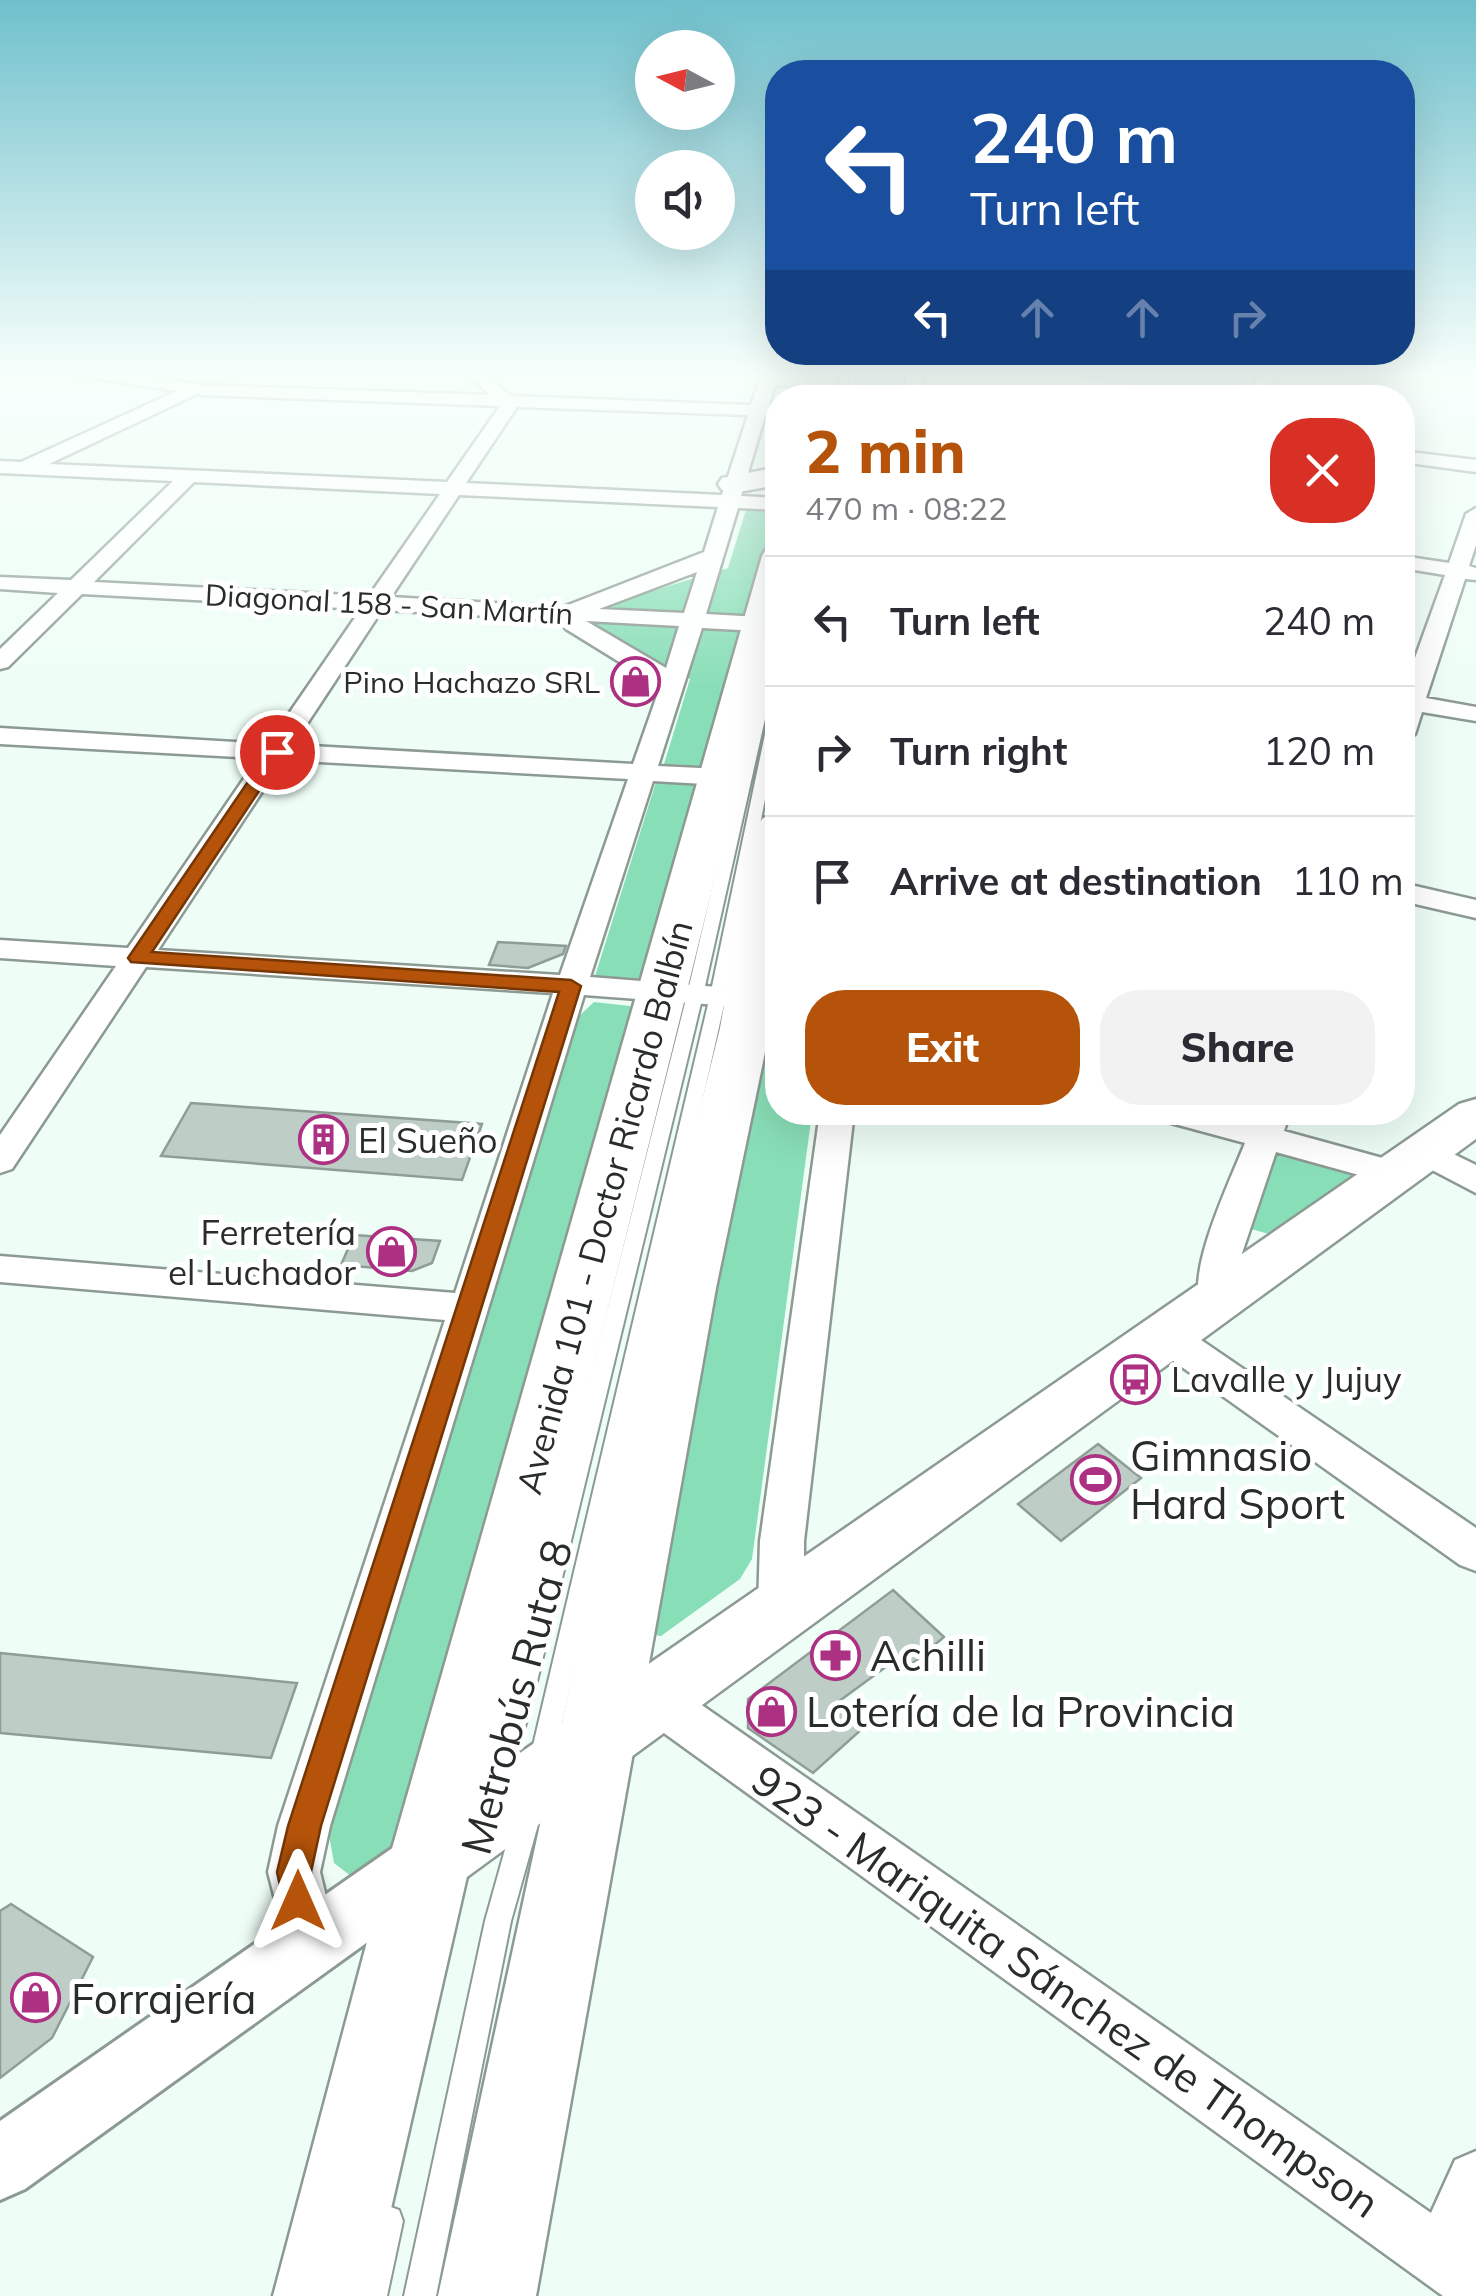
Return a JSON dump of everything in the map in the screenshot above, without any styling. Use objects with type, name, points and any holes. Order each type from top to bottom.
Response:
[{"type":"main road","points":[[730,493],[765,481]]},
{"type":"main road","name":"Avenida 101 - Doctor Ricardo Balbín","points":[[530,1793],[614,1644],[686,1288],[720,998],[721,777],[765,648]]},
{"type":"main road","name":"Avenida 101 - Doctor Ricardo Balbín","points":[[530,1793],[720,998],[765,865]]},
{"type":"main road","points":[[322,2296],[530,1793],[780,1607],[1476,1116]]},
{"type":"main road","points":[[487,2296],[530,1793]]},
{"type":"street","points":[[160,477],[452,490],[730,493],[765,501]]},
{"type":"street","points":[[0,1161],[460,477]]},
{"type":"street","points":[[310,1942],[294,1872],[304,1826],[736,477]]},
{"type":"street","points":[[0,662],[186,478]]},
{"type":"street","points":[[1415,686],[1466,572],[1476,514]]},
{"type":"street","points":[[672,686],[660,674],[574,624],[566,613],[692,567],[713,555]]},
{"type":"street","points":[[1415,564],[1466,572]]},
{"type":"street","name":"Diagonal 158 - San Martín","points":[[0,583],[765,626]]},
{"type":"street","points":[[1415,703],[1476,714]]},
{"type":"street","points":[[0,736],[721,777]]},
{"type":"street","points":[[1415,895],[1476,908]]},
{"type":"street","points":[[0,948],[720,998]]},
{"type":"street","points":[[780,1607],[782,1541],[835,1125]]},
{"type":"street","points":[[1216,1298],[1216,1274],[1269,1125],[1476,1181]]},
{"type":"street","points":[[0,1269],[470,1308]]},
{"type":"street","points":[[1165,1335],[1476,1552]]},
{"type":"street","points":[[0,2164],[310,1942],[530,1793]]},
{"type":"street","name":"923 - Mariquita Sánchez de Thompson","points":[[530,1793],[1459,2270]]},
{"type":"street","points":[[1459,2270],[1476,2181]]},
{"type":"lane","points":[[720,998],[765,677]]},
{"type":"lane","points":[[720,998],[765,768]]},
{"type":"lane","name":"Metrobús Ruta 8","points":[[420,2296],[498,1921],[530,1793]]},
{"type":"lane","points":[[371,2296],[392,2202]]},
{"type":"green space","points":[[746,510],[765,511],[765,567],[754,617],[592,609],[728,568]]},
{"type":"green space","points":[[585,620],[748,628],[708,766],[664,764],[690,679]]},
{"type":"green space","points":[[656,782],[705,785],[652,979],[595,976]]},
{"type":"green space","points":[[594,1002],[630,1006],[634,1016],[413,1824],[373,1872],[351,1876],[334,1863],[328,1829],[576,1019]]},
{"type":"green space","points":[[765,1020],[765,1125],[810,1125],[752,1559],[740,1579],[661,1636],[649,1634],[759,1023]]},
{"type":"green space","points":[[1275,1151],[1355,1174],[1269,1234],[1251,1229]]},
{"type":"building","points":[[498,942],[566,946],[563,954],[528,968],[489,965]]},
{"type":"building","name":"El Sueño","points":[[191,1103],[482,1124],[462,1180],[161,1156]]},
{"type":"building","name":"Ferretería el Luchador","points":[[354,1235],[440,1241],[432,1263],[412,1271],[341,1265]]},
{"type":"building","points":[[1098,1444],[1141,1478],[1061,1541],[1018,1504]]},
{"type":"building","points":[[893,1590],[944,1637],[912,1664],[902,1655],[838,1702],[862,1729],[813,1773],[748,1728],[748,1699]]},
{"type":"building","points":[[0,1653],[297,1683],[271,1758],[0,1733]]},
{"type":"building","name":"Forrajería","points":[[11,1904],[93,1957],[52,2038],[0,2078],[0,1911]]},
{"type":"place","name":"Pino Hachazo SRL","points":[[635,682]]},
{"type":"place","name":"El Sueño","points":[[323,1140]]},
{"type":"place","name":"Ferretería el Luchador","points":[[391,1252]]},
{"type":"place","name":"Lavalle y Jujuy","points":[[1136,1379]]},
{"type":"place","name":"Gimnasio Hard Sport","points":[[1095,1479]]},
{"type":"place","name":"Achilli","points":[[835,1655]]},
{"type":"place","name":"Lotería de la Provincia","points":[[771,1711]]},
{"type":"place","name":"Forrajería","points":[[36,1998]]},
{"type":"route","points":[[277,752],[138,958],[571,986],[304,1826],[294,1872],[298,1901]]}]
